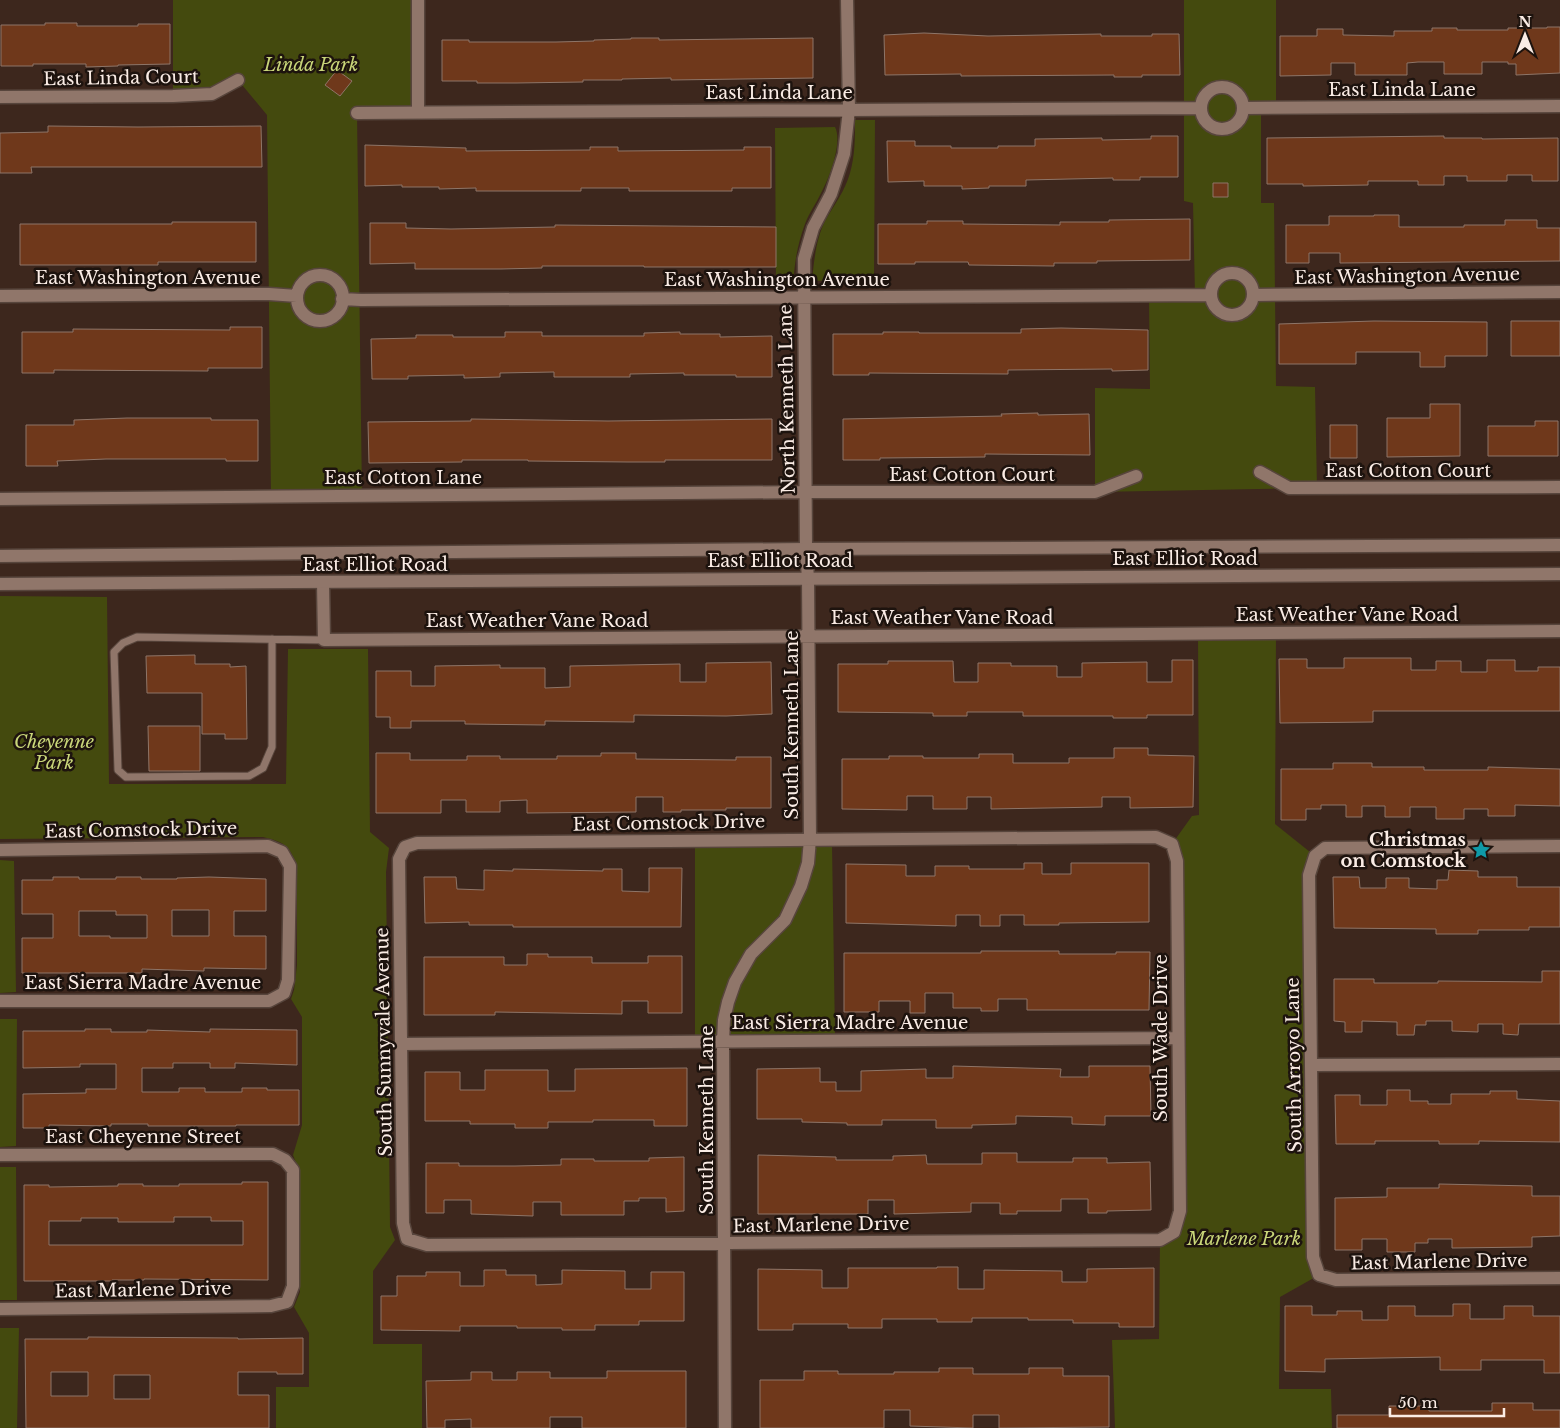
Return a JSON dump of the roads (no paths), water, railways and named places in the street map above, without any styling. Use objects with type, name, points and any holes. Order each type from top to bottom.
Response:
[{"type":"street","points":[[418,0],[418,112]]},
{"type":"street","name":"North Kenneth Lane","points":[[808,572],[806,549],[804,259],[813,228],[831,194],[844,154],[849,110],[847,0]]},
{"type":"street","name":"East Linda Court","points":[[0,97],[212,94],[238,80]]},
{"type":"street","points":[[1225,86],[1233,89],[1239,95],[1244,108],[1238,122],[1228,128],[1220,129],[1206,122],[1202,116],[1201,108],[1204,96],[1210,90],[1225,86]]},
{"type":"street","name":"East Linda Lane","points":[[1244,108],[1560,106]]},
{"type":"street","name":"East Linda Lane","points":[[357,113],[1201,108]]},
{"type":"street","points":[[1235,272],[1250,280],[1254,295],[1252,304],[1247,310],[1234,316],[1220,312],[1214,305],[1211,295],[1213,285],[1219,277],[1235,272]]},
{"type":"street","points":[[318,275],[327,276],[334,280],[340,287],[342,299],[336,313],[326,320],[317,320],[311,319],[299,308],[297,296],[304,280],[318,275]]},
{"type":"street","name":"East Washington Avenue","points":[[1254,295],[1560,292]]},
{"type":"street","name":"East Washington Avenue","points":[[0,296],[270,294],[297,296]]},
{"type":"street","name":"East Washington Avenue","points":[[342,299],[1211,295]]},
{"type":"street","name":"East Cotton Court","points":[[1260,472],[1289,488],[1560,488]]},
{"type":"street","name":"East Cotton Court","points":[[806,492],[1095,492],[1136,476]]},
{"type":"street","name":"East Cotton Lane","points":[[0,499],[806,492]]},
{"type":"street","name":"East Elliot Road","points":[[0,556],[1560,545]]},
{"type":"street","name":"East Elliot Road","points":[[0,584],[323,583],[808,572],[1560,574]]},
{"type":"street","name":"South Kenneth Lane","points":[[726,1428],[722,1042],[724,1020],[735,982],[751,954],[785,920],[801,886],[808,863],[810,839],[808,572]]},
{"type":"street","points":[[323,583],[324,640]]},
{"type":"street","name":"East Weather Vane Road","points":[[324,640],[1560,631]]},
{"type":"street","name":"East Comstock Drive","points":[[405,846],[417,842],[1156,837],[1172,844]]},
{"type":"street","name":"South Wade Drive","points":[[1172,844],[1177,861],[1180,1211],[1174,1232]]},
{"type":"street","name":"East Comstock Drive","points":[[0,850],[268,846],[282,852],[290,866],[288,980],[284,993]]},
{"type":"street","name":"South Sunnyvale Avenue","points":[[405,846],[399,859],[403,1223],[407,1239]]},
{"type":"street","name":"South Arroyo Lane","points":[[1319,1275],[1313,1257],[1309,875],[1315,856],[1325,848],[1560,846]]},
{"type":"street","name":"East Sierra Madre Avenue","points":[[0,1001],[269,1001],[284,993]]},
{"type":"street","name":"East Sierra Madre Avenue","points":[[402,1044],[1178,1038]]},
{"type":"street","points":[[1312,1065],[1560,1064]]},
{"type":"street","name":"East Cheyenne Street","points":[[0,1155],[273,1154],[285,1160],[293,1170],[292,1286],[287,1302]]},
{"type":"street","name":"East Marlene Drive","points":[[407,1239],[427,1245],[724,1244],[1160,1240],[1174,1232]]},
{"type":"street","name":"East Marlene Drive","points":[[1319,1275],[1336,1280],[1560,1278]]},
{"type":"street","name":"East Marlene Drive","points":[[0,1309],[271,1306],[287,1302]]},
{"type":"lane","points":[[272,639],[272,747],[263,768],[249,776],[126,777],[118,770],[114,652],[123,643],[136,637],[272,639],[324,640]]},
{"type":"place","name":"Christmas on Comstock","points":[[1481,850]]},
{"type":"park label","name":"Linda Park","points":[[311,65]]},
{"type":"park label","name":"Cheyenne Park","points":[[54,752]]},
{"type":"park label","name":"Marlene Park","points":[[1244,1239]]}]
